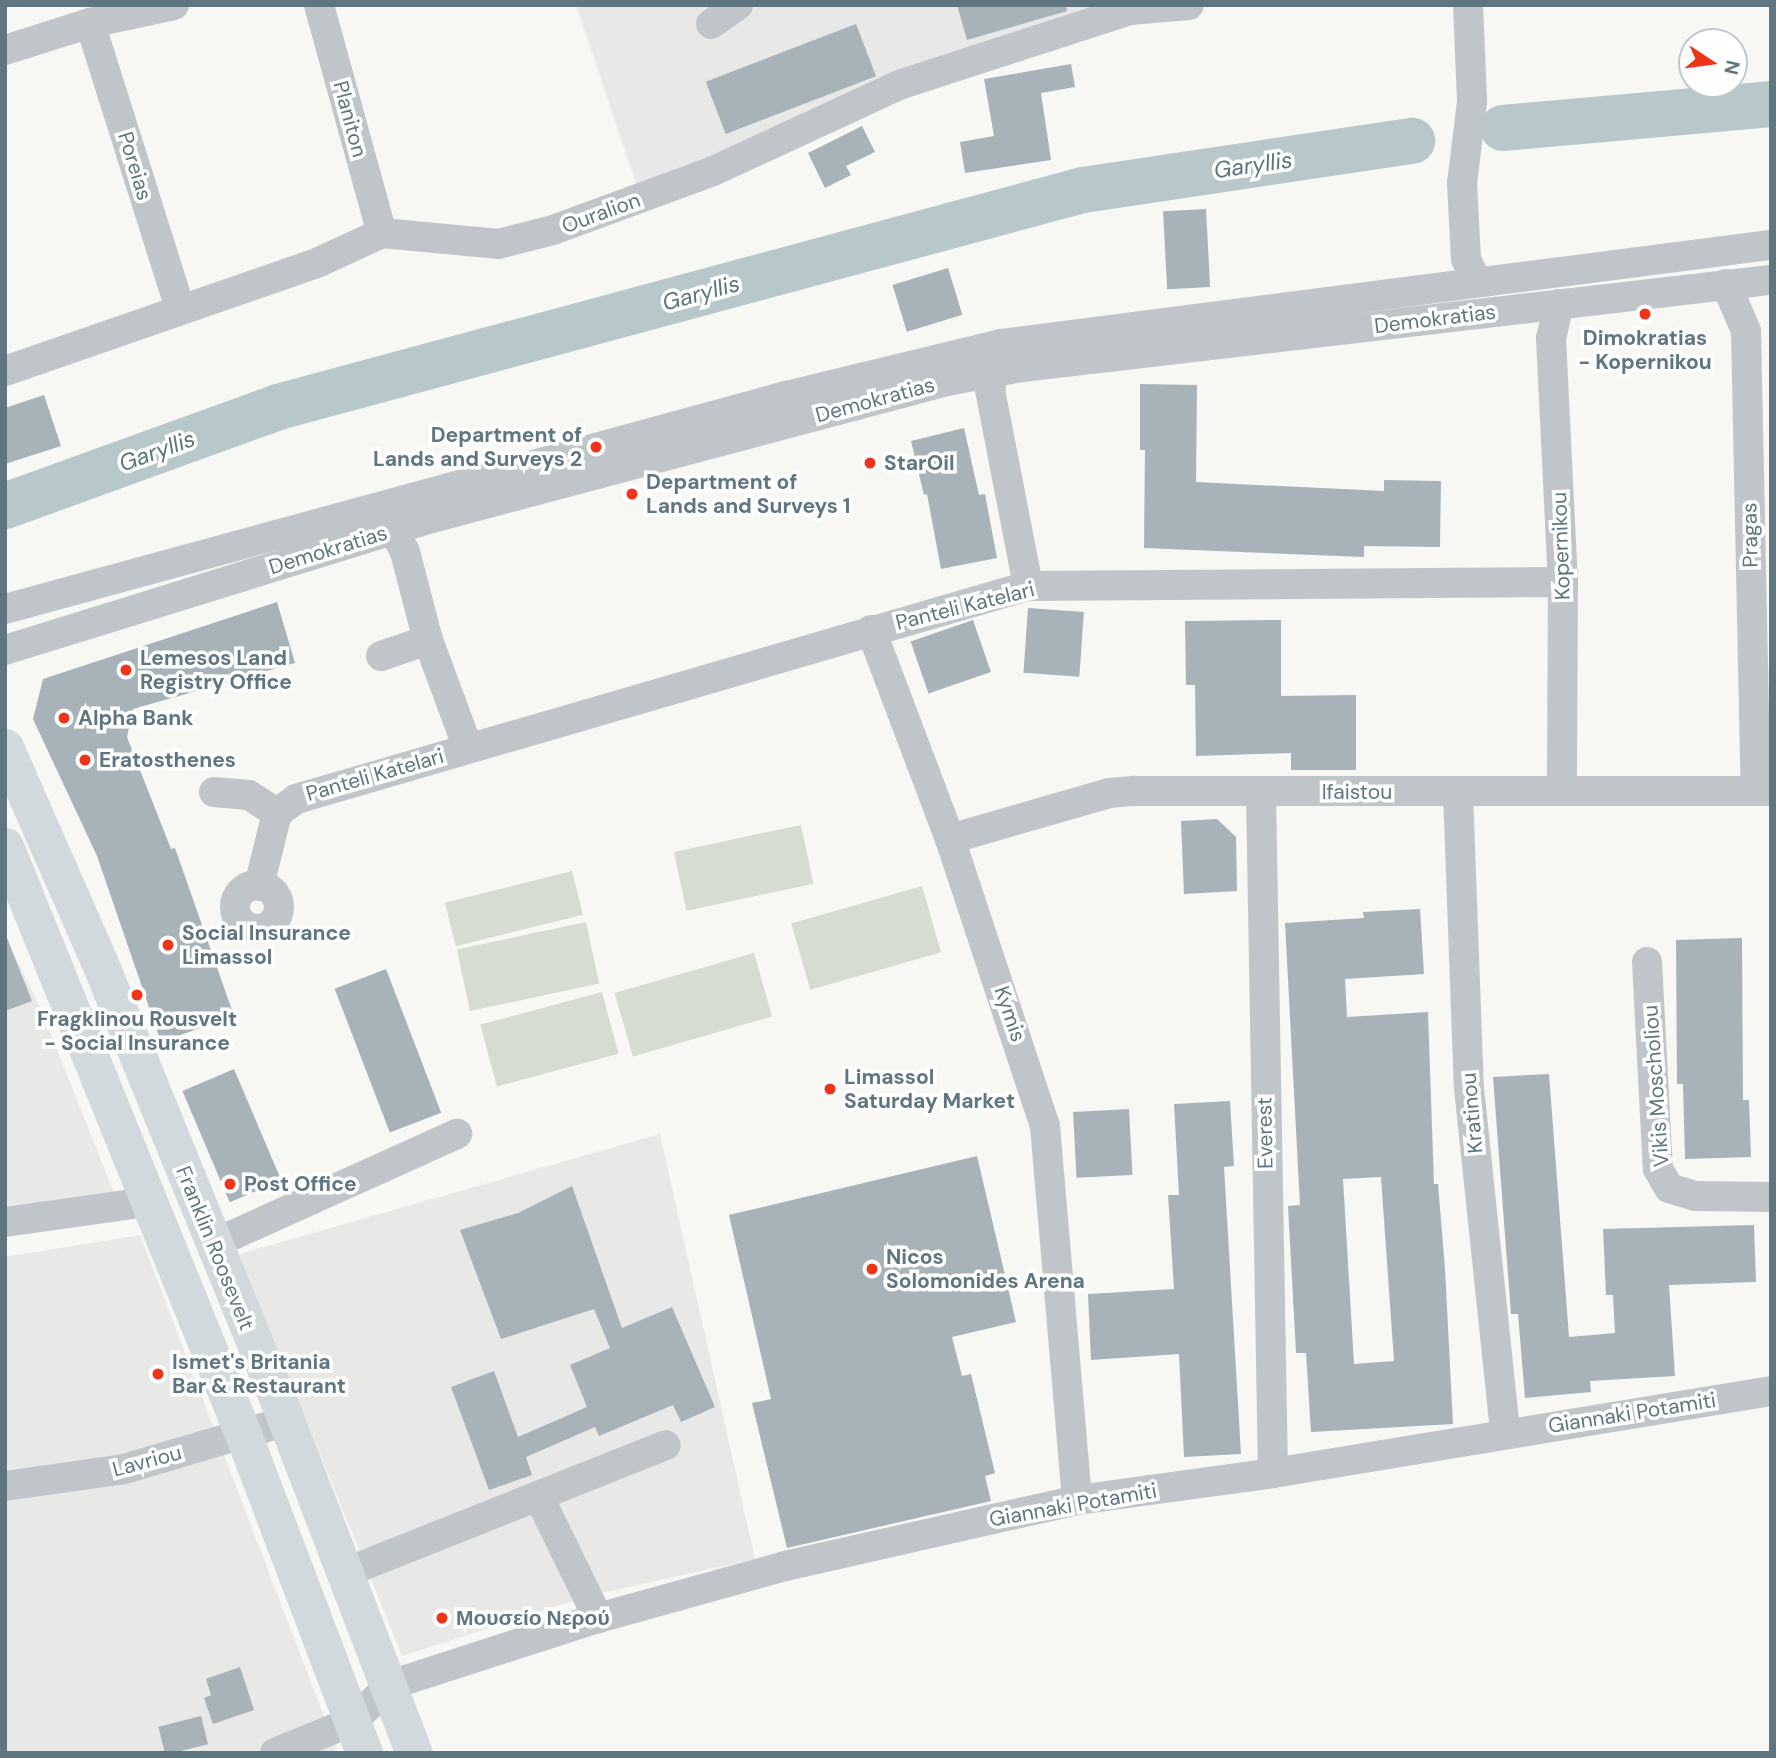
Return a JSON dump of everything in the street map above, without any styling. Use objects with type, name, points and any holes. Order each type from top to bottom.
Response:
[{"type":"main road","name":"Franklin Roosevelt","points":[[5,747],[99,961],[287,1421],[414,1753]]},
{"type":"main road","points":[[5,846],[243,1434],[359,1737]]},
{"type":"street","points":[[5,50],[90,23],[174,5]]},
{"type":"street","name":"Planiton","points":[[319,5],[382,233]]},
{"type":"street","points":[[711,24],[738,5]]},
{"type":"street","name":"Ouralion","points":[[382,233],[498,244],[553,230],[711,172],[899,85],[1130,10],[1189,5]]},
{"type":"street","points":[[1468,5],[1472,102],[1462,183],[1466,259],[1476,280]]},
{"type":"street","name":"Poreias","points":[[90,23],[180,308]]},
{"type":"street","points":[[5,371],[180,308],[319,262],[382,233]]},
{"type":"street","name":"Demokratias","points":[[5,610],[786,396],[1001,344],[1476,280],[1771,245]]},
{"type":"street","name":"Demokratias","points":[[5,650],[396,530],[990,372],[1771,280]]},
{"type":"street","name":"Pragas","points":[[1726,284],[1746,331],[1763,791]]},
{"type":"street","name":"Kopernikou","points":[[1559,304],[1551,338],[1563,582],[1562,788]]},
{"type":"street","points":[[1001,344],[990,372],[990,390],[1028,586]]},
{"type":"street","name":"Panteli Katelari","points":[[375,508],[396,530],[428,640],[468,748]]},
{"type":"street","name":"Panteli Katelari","points":[[277,813],[296,799],[1028,586],[1563,582]]},
{"type":"street","name":"Kymis","points":[[871,630],[950,839],[1045,1126],[1077,1500]]},
{"type":"street","points":[[381,656],[428,640]]},
{"type":"street","name":"Ifaistou","points":[[950,839],[1109,793],[1458,792],[1562,788],[1763,791]]},
{"type":"street","points":[[215,792],[249,795],[277,813],[259,886]]},
{"type":"street","name":"Kratinou","points":[[1458,792],[1469,1088],[1505,1432]]},
{"type":"street","name":"Everest","points":[[1261,793],[1273,1473]]},
{"type":"street","name":"Vikis Moscholiou","points":[[1647,962],[1658,1169],[1669,1188],[1695,1196],[1771,1197]]},
{"type":"street","points":[[213,1244],[457,1134]]},
{"type":"street","points":[[5,1222],[148,1202]]},
{"type":"street","name":"Giannaki Potamiti","points":[[390,1685],[598,1618],[785,1566],[1077,1500],[1273,1473],[1505,1432],[1771,1391]]},
{"type":"street","name":"Lavriou","points":[[5,1486],[124,1469],[287,1421]]},
{"type":"street","points":[[347,1572],[666,1445]]},
{"type":"street","points":[[539,1497],[598,1618]]},
{"type":"street","points":[[275,1753],[359,1737],[390,1685]]},
{"type":"shaded area","points":[[576,5],[1099,5],[638,189]]},
{"type":"shaded area","points":[[801,825],[813,884],[686,911],[674,852]]},
{"type":"shaded area","points":[[572,871],[583,915],[456,946],[445,903]]},
{"type":"shaded area","points":[[922,886],[941,952],[810,990],[791,923]]},
{"type":"shaded area","points":[[586,922],[599,984],[470,1011],[457,949]]},
{"type":"shaded area","points":[[5,936],[40,1007],[114,1193],[5,1209]]},
{"type":"shaded area","points":[[754,953],[772,1016],[633,1056],[615,993]]},
{"type":"shaded area","points":[[602,992],[619,1054],[497,1086],[480,1025]]},
{"type":"shaded area","points":[[660,1134],[755,1559],[589,1596],[402,1656],[239,1254]]},
{"type":"shaded area","points":[[140,1235],[338,1753],[5,1753],[5,1257]]},
{"type":"building","points":[[957,5],[1066,5],[1067,11],[967,40]]},
{"type":"building","points":[[856,24],[876,76],[726,134],[706,82]]},
{"type":"building","points":[[1071,64],[1075,87],[1041,93],[1051,160],[965,173],[960,142],[994,136],[984,79]]},
{"type":"building","points":[[862,126],[875,152],[846,166],[851,175],[825,188],[808,153]]},
{"type":"building","points":[[1206,209],[1210,287],[1167,289],[1163,211]]},
{"type":"building","points":[[948,268],[962,315],[907,332],[893,285]]},
{"type":"building","points":[[1140,384],[1197,385],[1196,482],[1384,491],[1384,480],[1441,481],[1440,547],[1364,546],[1364,557],[1144,548],[1145,450],[1140,450]]},
{"type":"building","points":[[44,395],[61,446],[5,464],[5,408]]},
{"type":"building","points":[[964,428],[979,495],[985,494],[997,558],[941,569],[927,494],[924,495],[911,441]]},
{"type":"building","points":[[277,602],[295,663],[133,709],[127,737],[171,849],[175,848],[234,1016],[161,1042],[97,856],[33,719],[43,679]]},
{"type":"building","points":[[1028,608],[1084,612],[1079,677],[1023,673]]},
{"type":"building","points":[[973,620],[991,672],[929,693],[911,641]]},
{"type":"building","points":[[1281,620],[1281,696],[1356,695],[1356,770],[1291,770],[1291,753],[1196,756],[1195,685],[1186,685],[1185,621]]},
{"type":"building","points":[[1217,819],[1236,837],[1237,891],[1184,894],[1181,821]]},
{"type":"building","points":[[1420,909],[1424,974],[1345,979],[1347,1017],[1428,1012],[1434,1184],[1438,1184],[1445,1269],[1453,1424],[1311,1432],[1306,1353],[1296,1353],[1288,1206],[1300,1205],[1285,923],[1364,918],[1363,912]],"holes":[[[1381,1177],[1394,1361],[1354,1364],[1343,1179]]]},
{"type":"building","points":[[5,933],[32,1001],[5,1011]]},
{"type":"building","points":[[1742,938],[1743,1100],[1749,1100],[1751,1157],[1685,1159],[1683,1084],[1677,1084],[1676,940]]},
{"type":"building","points":[[386,969],[441,1113],[390,1132],[335,989]]},
{"type":"building","points":[[234,1069],[281,1180],[230,1202],[182,1091]]},
{"type":"building","points":[[1549,1074],[1569,1337],[1615,1333],[1613,1295],[1606,1295],[1603,1229],[1754,1225],[1756,1282],[1669,1285],[1675,1376],[1590,1381],[1591,1392],[1525,1398],[1518,1314],[1511,1314],[1493,1077]]},
{"type":"building","points":[[1230,1101],[1234,1166],[1224,1167],[1241,1454],[1184,1457],[1179,1354],[1091,1360],[1088,1294],[1174,1289],[1168,1195],[1179,1195],[1174,1104]]},
{"type":"building","points":[[1129,1109],[1132,1175],[1077,1178],[1073,1112]]},
{"type":"building","points":[[977,1156],[1016,1322],[952,1337],[962,1376],[971,1374],[995,1473],[985,1476],[991,1501],[787,1548],[752,1403],[771,1399],[729,1215]]},
{"type":"building","points":[[572,1186],[622,1328],[672,1307],[715,1407],[681,1422],[673,1405],[599,1436],[595,1427],[526,1457],[532,1475],[489,1490],[451,1387],[494,1371],[518,1437],[587,1407],[570,1365],[610,1348],[594,1309],[501,1339],[460,1230],[518,1213]]},
{"type":"building","points":[[240,1667],[254,1710],[213,1724],[204,1698],[211,1695],[206,1679]]},
{"type":"building","points":[[201,1716],[208,1744],[165,1753],[158,1727]]},
{"type":"waterway","name":"Garyllis","points":[[1503,128],[1771,104]]},
{"type":"waterway","name":"Garyllis","points":[[5,506],[278,407],[1083,190],[1412,141]]},
{"type":"place","name":"Dimokratias - Kopernikou","points":[[1645,314]]},
{"type":"place","name":"Department of Lands and Surveys 2","points":[[596,447]]},
{"type":"place","name":"StarOil","points":[[870,463]]},
{"type":"place","name":"Department of Lands and Surveys 1","points":[[632,494]]},
{"type":"place","name":"Lemesos Land Registry Office","points":[[126,670]]},
{"type":"place","name":"Alpha Bank","points":[[64,718]]},
{"type":"place","name":"Eratosthenes","points":[[85,760]]},
{"type":"place","name":"Social Insurance Limassol","points":[[168,945]]},
{"type":"place","name":"Fragklinou Rousvelt - Social Insurance","points":[[137,995]]},
{"type":"place","name":"Limassol Saturday Market","points":[[830,1089]]},
{"type":"place","name":"Post Office","points":[[230,1184]]},
{"type":"place","name":"Nicos Solomonides Arena","points":[[872,1269]]},
{"type":"place","name":"Ismet's Britania Bar & Restaurant","points":[[158,1374]]},
{"type":"place","name":"Μουσείο Νερού","points":[[442,1618]]}]
